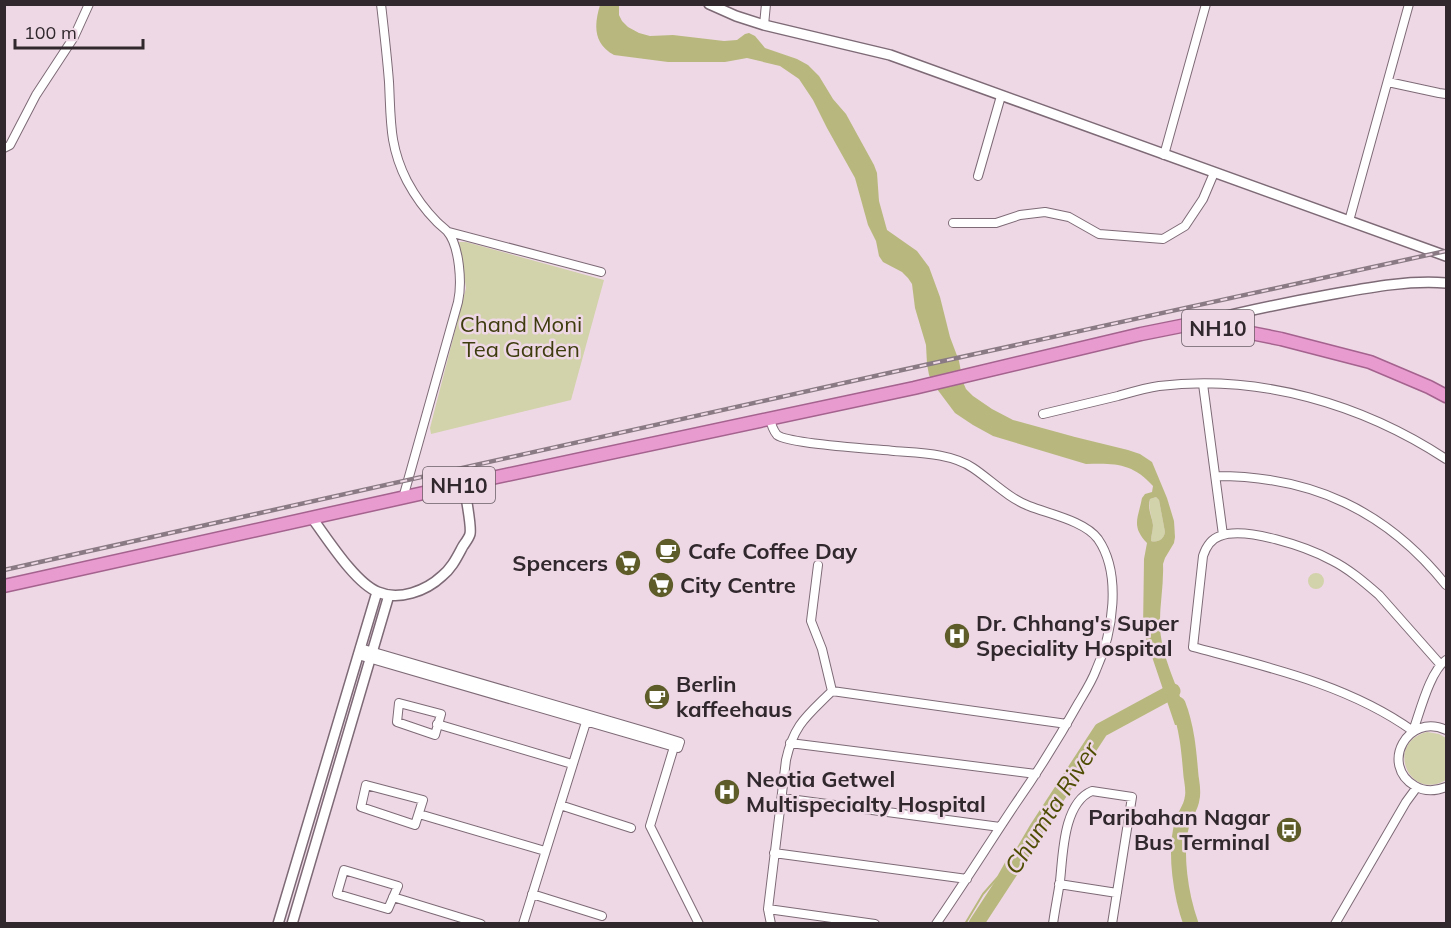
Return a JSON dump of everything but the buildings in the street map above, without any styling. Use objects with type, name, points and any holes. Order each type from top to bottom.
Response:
[{"type":"highway","name":"NH10","points":[[4,586],[464,484],[915,388],[1191,324],[1281,339],[1370,362],[1446,396]]},
{"type":"street","points":[[4,148],[10,145],[36,95],[74,37],[89,4]]},
{"type":"street","points":[[381,4],[387,58],[390,125],[396,152],[416,196],[429,213],[449,232],[459,270],[459,294],[402,498]]},
{"type":"street","points":[[709,4],[735,16],[764,25],[890,55],[946,74],[1001,96],[1446,256]]},
{"type":"street","points":[[764,25],[766,4]]},
{"type":"street","points":[[1164,155],[1206,4]]},
{"type":"street","points":[[1349,222],[1409,4]]},
{"type":"street","points":[[1388,82],[1446,94]]},
{"type":"street","points":[[978,176],[1001,96]]},
{"type":"street","points":[[953,223],[996,224],[1020,215],[1045,212],[1070,217],[1099,234],[1163,239],[1185,226],[1203,199],[1214,173]]},
{"type":"street","points":[[449,232],[601,272]]},
{"type":"street","points":[[1191,324],[1253,309],[1384,285],[1446,283]]},
{"type":"street","points":[[1043,414],[1156,386],[1203,384],[1251,386],[1343,407],[1387,425],[1446,459]]},
{"type":"street","points":[[1203,384],[1223,535]]},
{"type":"street","points":[[770,418],[775,433],[785,438],[960,460],[1026,505],[1084,528],[1097,537],[1106,555],[1112,579],[1113,603],[1108,631],[1096,671],[1036,774],[936,924]]},
{"type":"street","points":[[1216,476],[1290,483],[1341,501],[1373,518],[1402,538],[1428,563],[1446,585]]},
{"type":"street","points":[[312,518],[365,584],[389,596],[420,591],[443,576],[451,567],[471,532],[464,484]]},
{"type":"street","points":[[1413,731],[1392,716],[1335,690],[1277,670],[1192,647],[1204,552],[1213,540],[1223,535],[1243,534],[1274,539],[1305,548],[1332,560],[1357,576],[1379,596],[1443,662],[1434,675],[1413,731],[1401,746],[1399,758],[1401,770],[1407,780],[1417,787],[1429,790],[1446,787]]},
{"type":"street","points":[[819,566],[811,621],[822,649],[832,692]]},
{"type":"street","points":[[278,924],[377,592]]},
{"type":"street","points":[[292,924],[389,596]]},
{"type":"street","points":[[359,651],[587,718],[680,742],[678,748],[674,747],[650,826],[699,924]]},
{"type":"street","points":[[832,692],[1066,724]]},
{"type":"street","points":[[771,924],[768,909],[790,743],[799,725],[832,692]]},
{"type":"street","points":[[399,703],[441,714],[437,724],[435,735],[397,722],[399,703]]},
{"type":"street","points":[[523,924],[587,718]]},
{"type":"street","points":[[437,724],[572,764]]},
{"type":"street","points":[[1413,731],[1429,726],[1446,730]]},
{"type":"street","points":[[790,743],[1036,774]]},
{"type":"street","points":[[366,784],[423,800],[419,814],[415,825],[361,807],[366,784]]},
{"type":"street","points":[[1339,922],[1406,802],[1417,787]]},
{"type":"street","points":[[1053,924],[1066,831],[1072,812],[1092,791],[1132,797],[1112,924]]},
{"type":"street","points":[[782,798],[1000,827]]},
{"type":"street","points":[[560,805],[631,828]]},
{"type":"street","points":[[419,814],[545,851]]},
{"type":"street","points":[[774,853],[967,879]]},
{"type":"street","points":[[344,870],[398,886],[393,897],[388,909],[337,894],[344,870]]},
{"type":"street","points":[[1059,884],[1117,893]]},
{"type":"street","points":[[532,894],[602,916]]},
{"type":"street","points":[[393,897],[481,924]]},
{"type":"street","points":[[768,909],[875,924]]},
{"type":"green space","name":"Chand Moni Tea Garden","points":[[459,242],[604,280],[571,400],[431,434],[430,428],[466,288]]},
{"type":"green space","points":[[1156,497],[1159,500],[1165,532],[1158,541],[1151,541],[1153,525],[1150,499]]},
{"type":"green space","points":[[1313,573],[1319,573],[1324,581],[1322,587],[1313,589],[1308,584],[1308,578]]},
{"type":"green space","points":[[1427,732],[1446,738],[1446,780],[1433,785],[1421,783],[1412,777],[1406,768],[1404,758],[1407,747],[1414,738]]},
{"type":"shaded area","points":[[600,5],[619,5],[619,15],[628,27],[650,36],[673,35],[724,41],[737,40],[749,33],[755,36],[765,48],[808,65],[819,76],[833,99],[846,114],[874,165],[877,173],[879,201],[887,230],[917,251],[929,267],[940,297],[966,389],[992,409],[1013,420],[1128,450],[1152,462],[1167,498],[1174,521],[1175,537],[1163,564],[1160,629],[1168,666],[1189,724],[1175,725],[1143,630],[1144,559],[1147,543],[1139,532],[1137,522],[1142,498],[1145,494],[1152,492],[1153,486],[1146,478],[1122,466],[1086,464],[993,436],[955,413],[929,375],[926,345],[915,308],[912,284],[902,272],[883,262],[879,256],[855,178],[813,100],[799,79],[780,66],[747,58],[725,62],[668,62],[614,55],[607,51],[599,40],[596,27]],"holes":[[[1156,497],[1159,500],[1165,532],[1158,541],[1151,541],[1153,525],[1149,503],[1150,499]]]},
{"type":"waterway","name":"Chumta River","points":[[976,924],[1101,730],[1173,691]]},
{"type":"waterway","points":[[1178,704],[1184,722],[1193,790],[1193,796],[1182,824],[1179,848],[1184,901],[1191,924]]},
{"type":"waterway","points":[[965,924],[1007,861],[1012,857],[1021,856]]},
{"type":"railway","points":[[4,570],[1446,251]]},
{"type":"place","name":"Cafe Coffee Day","points":[[668,551]]},
{"type":"place","name":"Spencers","points":[[628,563]]},
{"type":"place","name":"City Centre","points":[[661,585]]},
{"type":"place","name":"Dr. Chhang's Super Speciality Hospital","points":[[957,636]]},
{"type":"place","name":"Berlin kaffeehaus","points":[[657,697]]},
{"type":"place","name":"Neotia Getwel Multispecialty Hospital","points":[[727,792]]},
{"type":"place","name":"Paribahan Nagar Bus Terminal","points":[[1289,830]]}]
